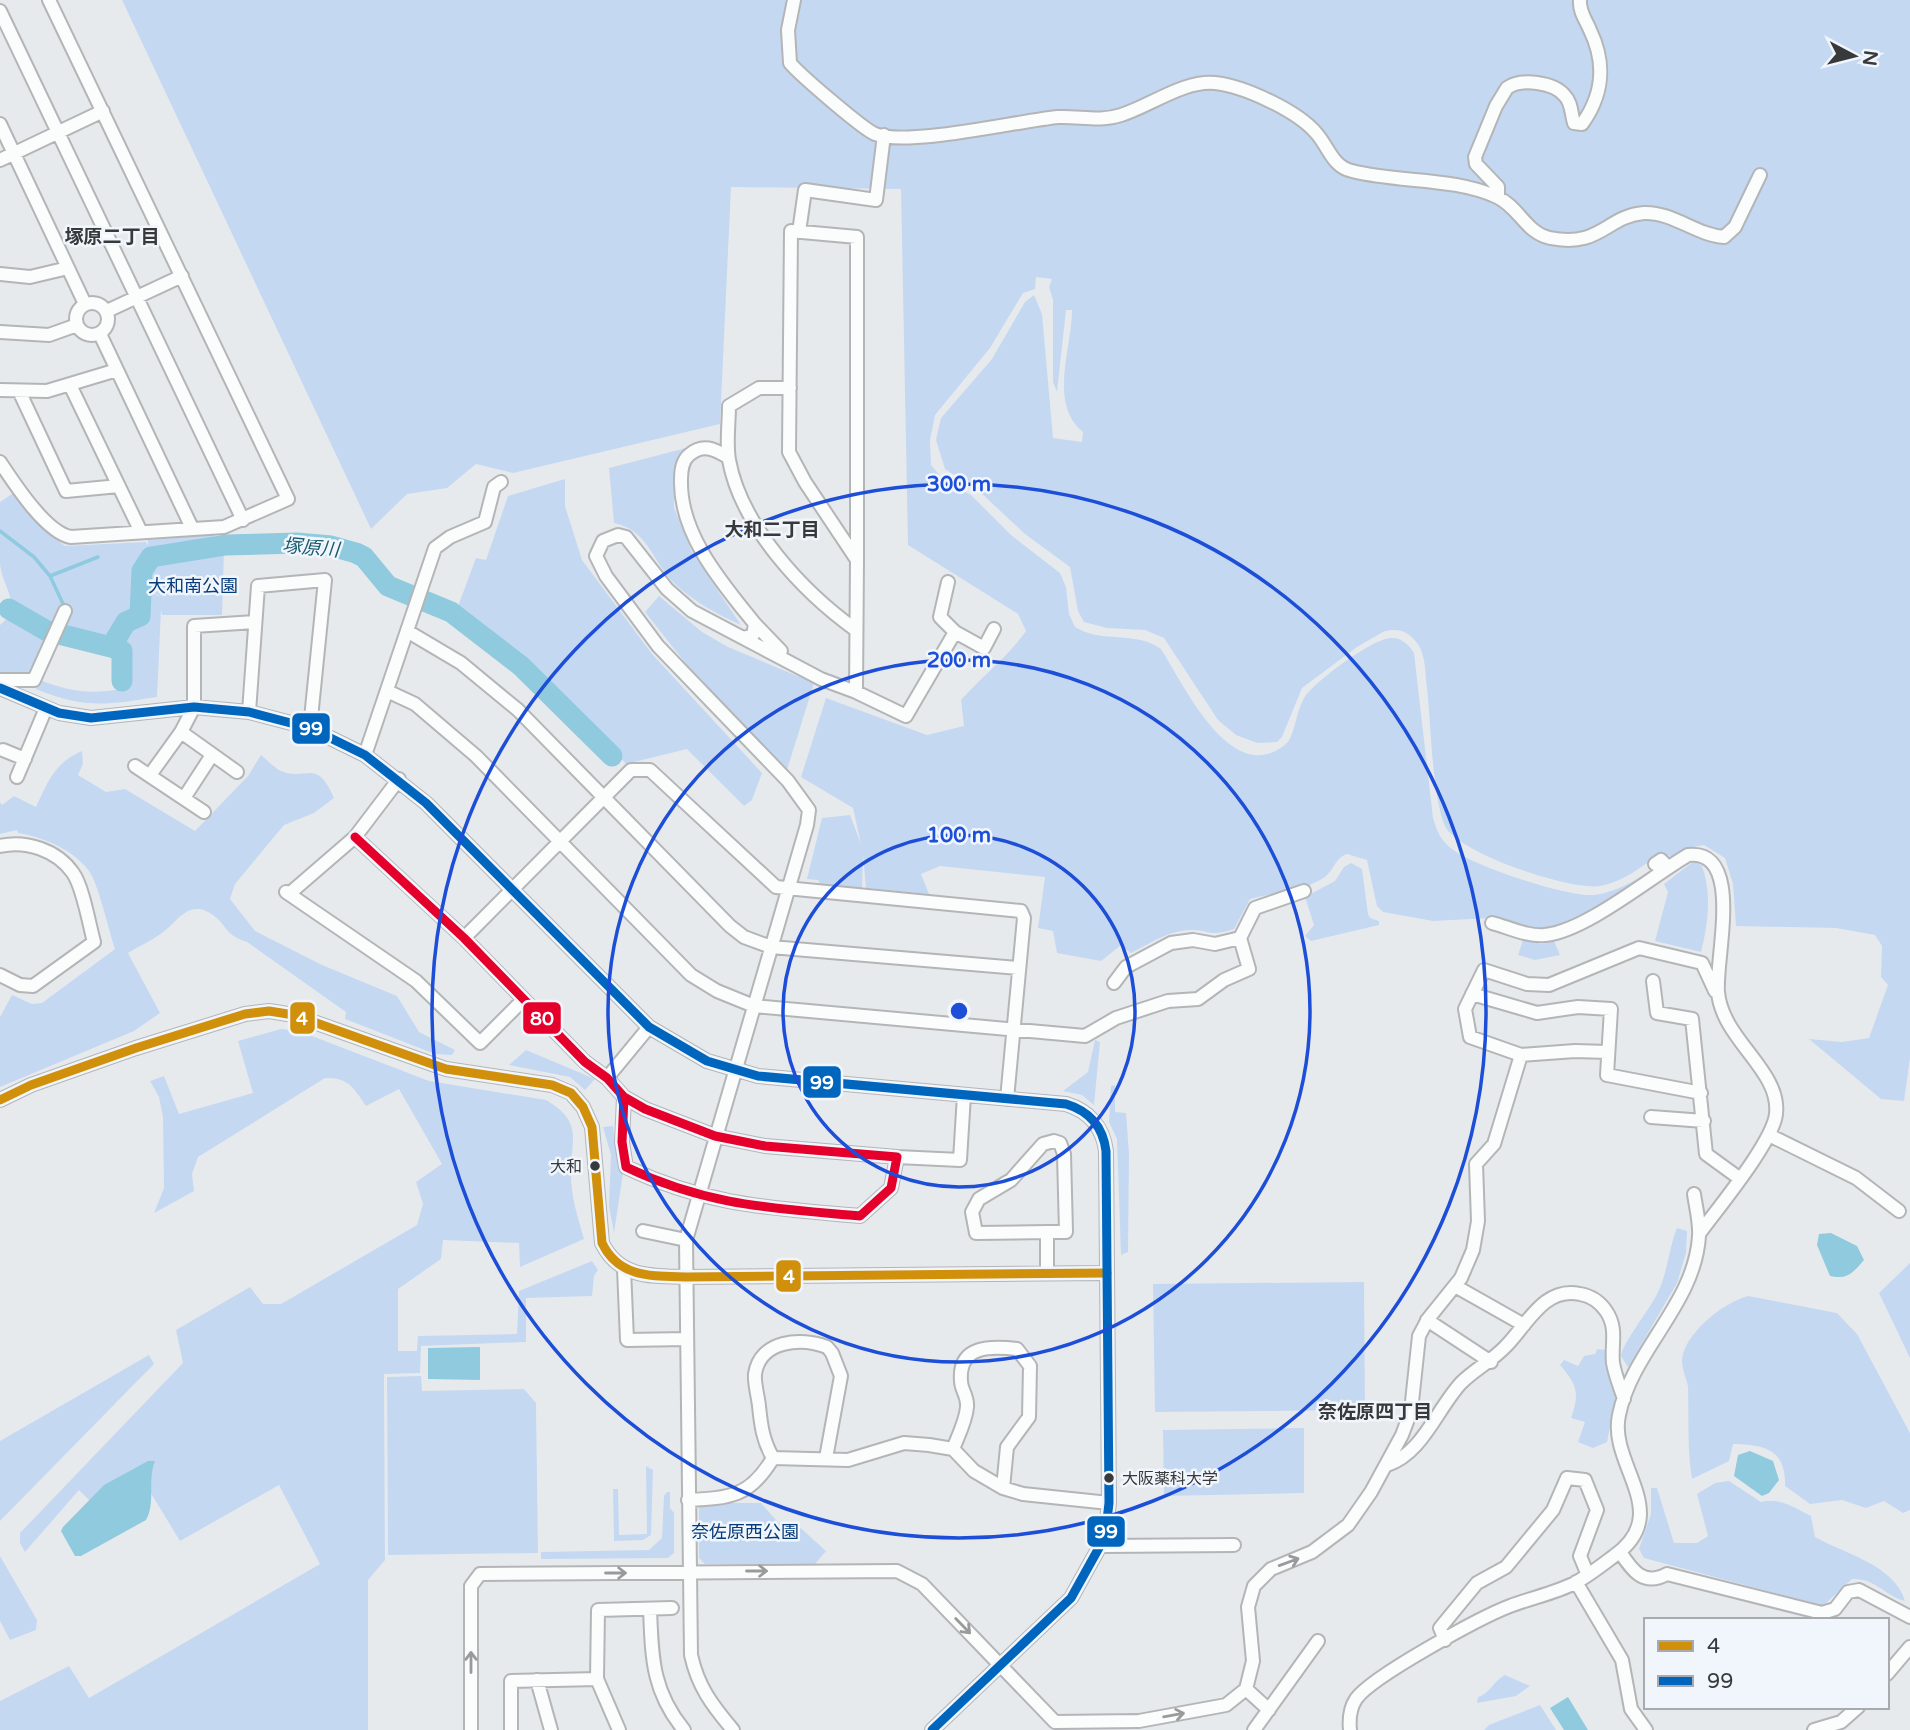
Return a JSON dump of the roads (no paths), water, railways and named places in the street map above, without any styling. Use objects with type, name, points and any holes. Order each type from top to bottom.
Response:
[{"type":"street","points":[[0,462],[46,522],[64,536],[225,527],[288,499],[49,0]]},
{"type":"street","points":[[793,0],[788,30],[790,63],[874,134],[932,135],[1062,117],[1103,119],[1152,104],[1199,83],[1217,83],[1277,104],[1295,115],[1317,133],[1338,166],[1352,172],[1411,182],[1469,187],[1498,197],[1518,212],[1531,229],[1552,238],[1584,240],[1627,217],[1644,214],[1660,215],[1711,236],[1724,237],[1735,227],[1760,174]]},
{"type":"street","points":[[1498,197],[1497,187],[1476,164],[1475,157],[1496,106],[1507,88],[1527,82],[1558,89],[1570,103],[1574,123],[1578,124],[1583,124],[1596,104],[1601,78],[1597,46],[1579,8],[1580,0]]},
{"type":"street","points":[[0,11],[243,520]]},
{"type":"street","points":[[0,160],[103,111]]},
{"type":"street","points":[[0,124],[85,304]]},
{"type":"street","points":[[799,232],[805,190],[876,200],[884,135]]},
{"type":"street","points":[[856,692],[857,560],[857,237],[791,231],[789,452],[805,482],[857,560]]},
{"type":"street","points":[[0,274],[30,277],[68,268]]},
{"type":"street","points":[[107,311],[182,276]]},
{"type":"street","points":[[85,304],[101,304],[107,311],[108,324],[100,334],[90,335],[77,326],[76,317],[85,304]]},
{"type":"street","points":[[0,332],[49,335],[77,326]]},
{"type":"street","points":[[100,334],[192,528]]},
{"type":"street","points":[[0,390],[20,393],[71,387],[117,370]]},
{"type":"street","points":[[71,387],[141,532]]},
{"type":"street","points":[[790,388],[759,388],[729,406],[728,457],[743,499],[783,563],[830,611],[856,630]]},
{"type":"street","points":[[20,393],[66,491],[119,486]]},
{"type":"street","points":[[728,457],[712,448],[695,444],[686,457],[680,503],[699,545],[727,590],[755,624],[802,668]]},
{"type":"street","points":[[365,755],[435,548],[450,537],[485,522],[494,487],[501,482]]},
{"type":"street","points":[[733,1730],[706,1699],[696,1679],[691,1655],[686,1240],[809,810],[788,781],[657,646],[597,564],[598,548],[610,537],[626,537],[676,597],[692,611],[802,668],[906,716],[955,632]]},
{"type":"street","points":[[250,712],[258,586],[325,580],[310,728]]},
{"type":"street","points":[[948,582],[940,617],[955,632],[984,648],[994,629]]},
{"type":"street","points":[[0,680],[34,680],[65,611]]},
{"type":"street","points":[[150,775],[181,732],[194,707],[194,626],[255,622]]},
{"type":"street","points":[[744,638],[753,635],[755,624]]},
{"type":"street","points":[[407,631],[461,663],[518,710],[730,926],[744,937],[771,947],[1019,968]]},
{"type":"street","points":[[0,688],[46,708],[91,718],[194,707],[250,712],[310,728],[365,755],[399,779],[649,1027],[682,1049],[734,1072],[1072,1106],[1088,1115],[1100,1130],[1106,1151],[1109,1503],[1101,1546],[1071,1598],[932,1730]]},
{"type":"street","points":[[387,691],[415,704],[450,732],[691,975],[717,991],[754,1006],[1085,1036],[1116,1018],[1168,1001],[1198,999],[1224,981],[1249,969],[1240,938],[1255,908],[1304,891]]},
{"type":"street","points":[[17,778],[46,708]]},
{"type":"street","points":[[181,732],[237,772]]},
{"type":"street","points":[[3,750],[25,759]]},
{"type":"street","points":[[184,798],[212,755]]},
{"type":"street","points":[[135,766],[204,812]]},
{"type":"street","points":[[464,937],[631,770],[657,773],[767,880],[788,891],[1017,909],[1024,918],[1007,1099]]},
{"type":"street","points":[[399,779],[355,836],[288,893],[416,981],[480,1043],[523,1000]]},
{"type":"street","points":[[355,836],[464,937],[585,1062],[607,1078],[624,1097],[664,1118],[715,1136],[765,1146],[960,1160],[964,1095]]},
{"type":"street","points":[[0,846],[25,843],[42,849],[66,865],[75,875],[94,942],[33,986],[20,985],[0,975]]},
{"type":"street","points":[[1492,923],[1534,934],[1556,932],[1614,904],[1688,855],[1699,854],[1715,863],[1720,873],[1723,902],[1719,1001]]},
{"type":"street","points":[[1655,864],[1661,860],[1668,866]]},
{"type":"street","points":[[1114,983],[1126,967],[1171,943],[1193,940],[1215,944],[1240,938]]},
{"type":"street","points":[[1350,1730],[1354,1702],[1366,1688],[1445,1640],[1507,1607],[1576,1582],[1620,1552],[1636,1530],[1641,1506],[1639,1490],[1618,1438],[1618,1418],[1624,1399],[1651,1344],[1683,1290],[1699,1234],[1769,1135],[1776,1112],[1775,1094],[1770,1083],[1731,1031],[1702,963],[1639,948],[1549,985],[1527,984],[1484,971],[1465,1009],[1469,1037],[1521,1055],[1575,1051],[1608,1052]]},
{"type":"street","points":[[1653,981],[1657,1013],[1692,1019],[1706,1154],[1739,1178]]},
{"type":"street","points":[[1472,994],[1536,1013],[1578,1007],[1611,1009],[1607,1075],[1701,1093]]},
{"type":"street","points":[[0,1100],[31,1085],[136,1048],[261,1011],[295,1015],[446,1069],[558,1086],[576,1097],[588,1115],[592,1127],[599,1235],[611,1258],[624,1269],[641,1275],[686,1277],[1107,1273]]},
{"type":"street","points":[[607,1078],[649,1027]]},
{"type":"street","points":[[471,1730],[471,1586],[475,1577],[519,1573],[897,1571],[922,1584],[1001,1665],[1054,1726],[1151,1719],[1226,1705],[1246,1689],[1253,1661],[1248,1607],[1254,1586],[1271,1569],[1312,1552],[1348,1525],[1387,1465],[1411,1411],[1416,1349],[1427,1321],[1455,1286],[1469,1260],[1477,1231],[1476,1164],[1494,1144],[1521,1055]]},
{"type":"street","points":[[624,1097],[622,1142],[626,1167],[698,1196],[734,1204],[860,1216],[891,1188],[897,1157]]},
{"type":"street","points":[[1651,1116],[1704,1121]]},
{"type":"street","points":[[1769,1135],[1856,1178],[1899,1211]]},
{"type":"street","points":[[1054,1141],[1060,1143],[1064,1154],[1066,1232],[1047,1232],[976,1233],[972,1212],[979,1199],[1011,1180],[1042,1144],[1054,1141]]},
{"type":"street","points":[[1694,1194],[1699,1234]]},
{"type":"street","points":[[643,1231],[686,1240]]},
{"type":"street","points":[[1047,1232],[1047,1272]]},
{"type":"street","points":[[624,1269],[626,1346],[686,1339]]},
{"type":"street","points":[[1455,1286],[1524,1325]]},
{"type":"street","points":[[1387,1465],[1408,1456],[1452,1393],[1476,1370],[1490,1362],[1544,1302],[1557,1295],[1579,1293],[1598,1303],[1611,1320],[1613,1363],[1624,1399]]},
{"type":"street","points":[[1427,1321],[1490,1362]]},
{"type":"street","points":[[773,1458],[763,1442],[755,1374],[761,1359],[772,1348],[799,1341],[827,1347],[839,1366],[839,1388],[826,1458]]},
{"type":"street","points":[[953,1449],[967,1406],[960,1377],[962,1365],[970,1354],[980,1347],[1017,1349],[1030,1366],[1031,1405],[1029,1417],[1007,1447],[1003,1488]]},
{"type":"street","points":[[773,1458],[848,1460],[904,1443],[953,1449],[974,1471],[1003,1488],[1023,1494],[1109,1503]]},
{"type":"street","points":[[688,1500],[728,1498],[746,1490],[762,1477],[773,1458]]},
{"type":"street","points":[[1445,1640],[1440,1628],[1477,1583],[1506,1567],[1553,1510],[1567,1478],[1574,1476],[1585,1480],[1597,1510],[1580,1556],[1587,1573]]},
{"type":"street","points":[[1101,1546],[1234,1545]]},
{"type":"street","points":[[1620,1552],[1634,1573],[1647,1579],[1658,1579],[1667,1574],[1822,1613],[1835,1609],[1848,1592],[1859,1590],[1910,1617]]},
{"type":"street","points":[[1576,1582],[1622,1660],[1631,1709],[1646,1730]]},
{"type":"street","points":[[619,1730],[597,1679],[598,1610],[672,1608]]},
{"type":"street","points":[[650,1609],[652,1652],[659,1693],[684,1730]]},
{"type":"street","points":[[1255,1730],[1318,1641]]},
{"type":"street","points":[[1889,1672],[1910,1647]]},
{"type":"street","points":[[511,1730],[511,1681],[597,1679]]},
{"type":"street","points":[[537,1681],[551,1730]]},
{"type":"street","points":[[1246,1689],[1269,1710]]},
{"type":"street","points":[[1814,1730],[1841,1721],[1856,1709]]},
{"type":"waterway","points":[[0,531],[34,557],[50,576],[65,608]]},
{"type":"waterway","name":"塚原川","points":[[9,609],[47,631],[111,647],[126,622],[140,616],[142,571],[151,557],[226,545],[297,543],[331,546],[364,557],[388,586],[451,612],[521,666],[612,756]]},
{"type":"waterway","points":[[50,576],[98,557]]},
{"type":"waterway","points":[[111,647],[122,651],[122,681]]},
{"type":"place","name":"大和","points":[[595,1166]]},
{"type":"place","name":"大阪薬科大学","points":[[1109,1478]]},
{"type":"district","name":"塚原二丁目","points":[[112,236]]},
{"type":"district","name":"大和二丁目","points":[[772,529]]},
{"type":"district","name":"奈佐原四丁目","points":[[1375,1411]]},
{"type":"park label","name":"大和南公園","points":[[193,586]]},
{"type":"park label","name":"奈佐原西公園","points":[[745,1532]]}]
